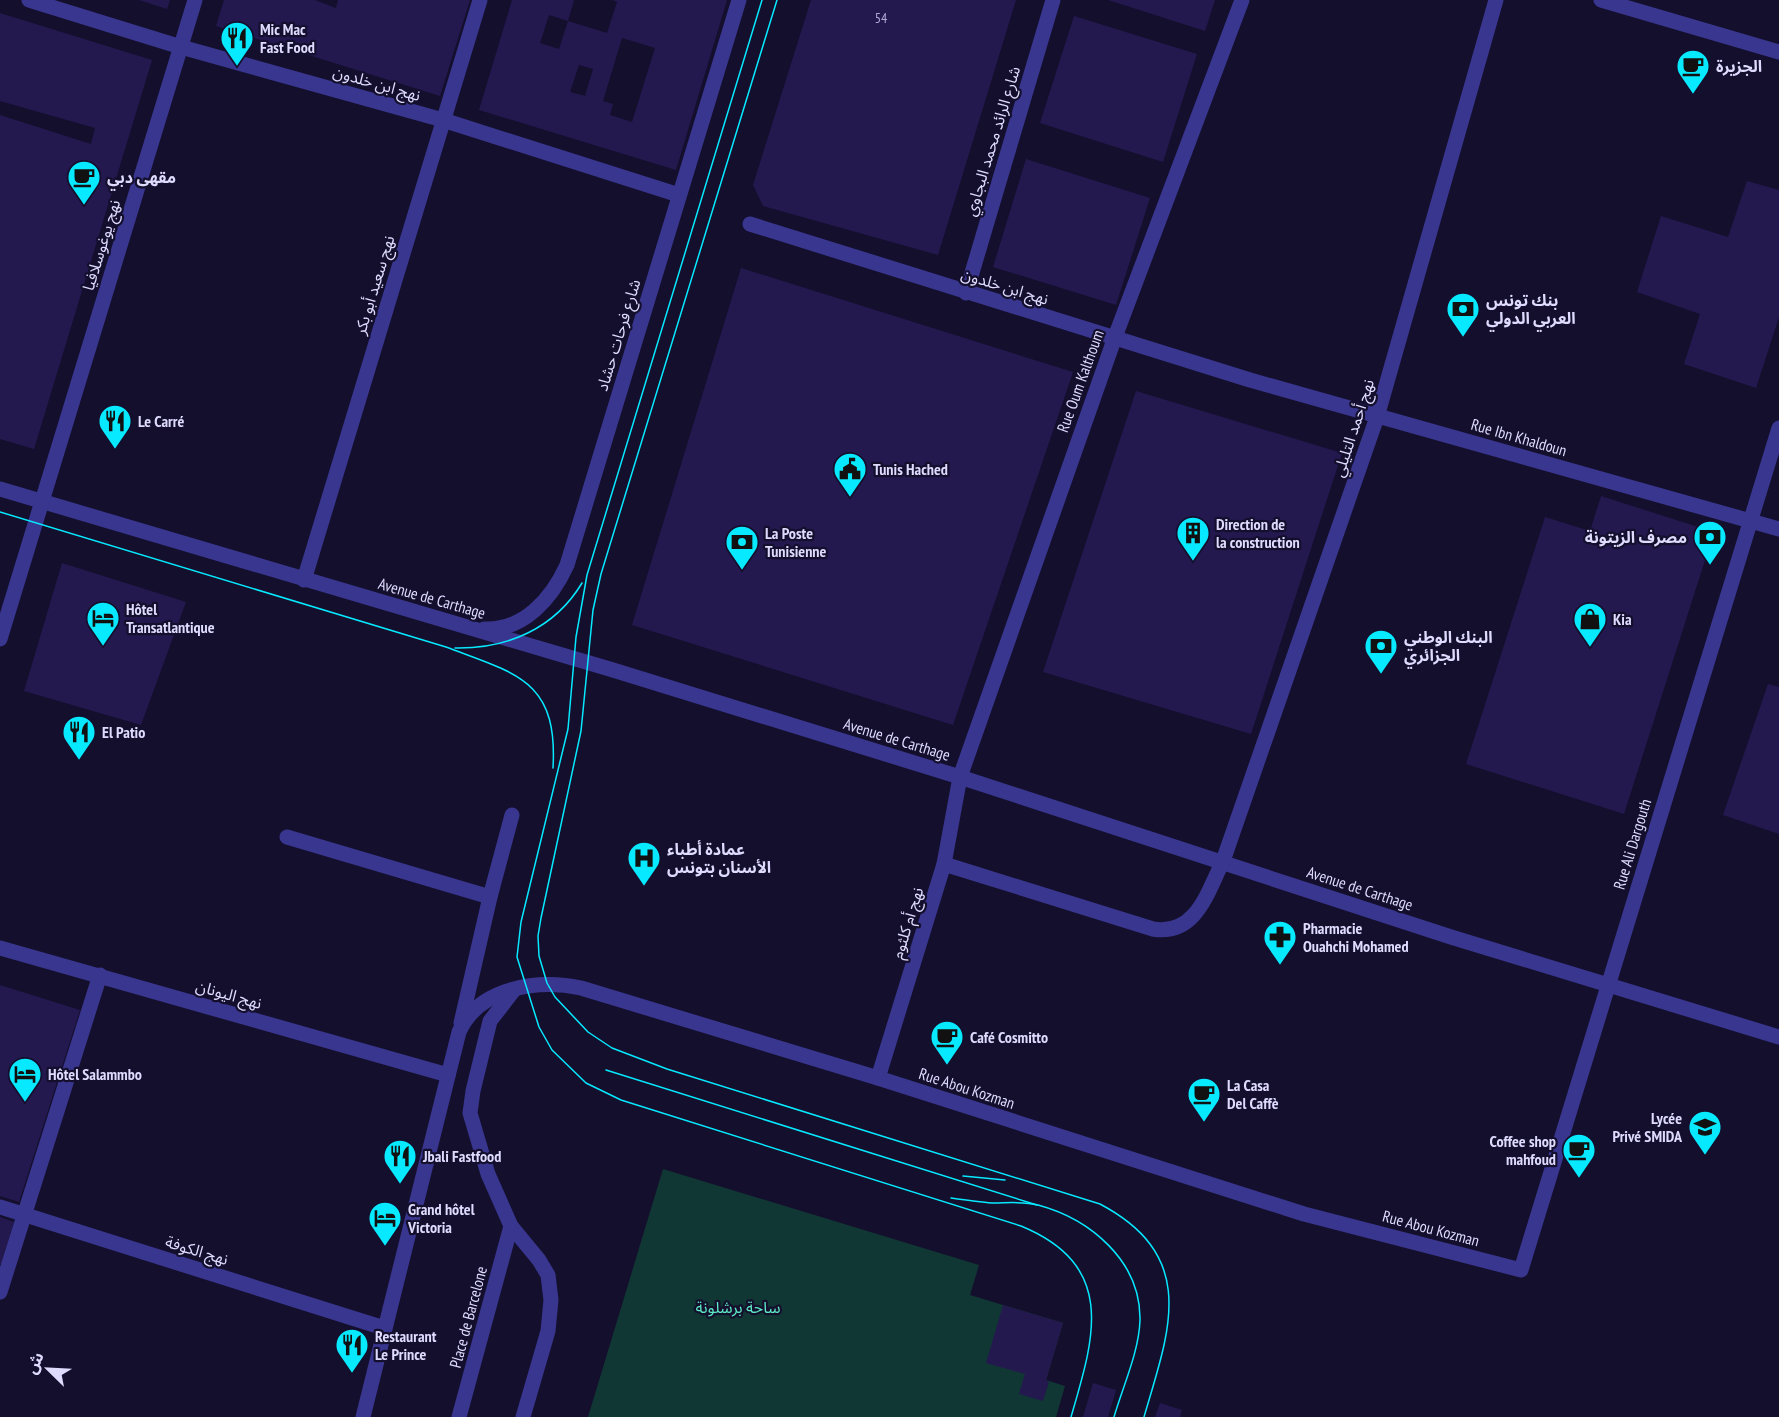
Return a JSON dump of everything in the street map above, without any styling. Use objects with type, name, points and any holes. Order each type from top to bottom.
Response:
[{"type":"street","name":"نهج ابن خلدون","points":[[29,0],[181,47],[443,120],[679,195]]},
{"type":"street","name":"نهج يوغوسلافيا","points":[[0,639],[195,0]]},
{"type":"street","name":"نهج سعيد أبو بكر","points":[[304,580],[480,0]]},
{"type":"street","name":"شارع فرحات حشاد","points":[[475,628],[498,628],[524,619],[545,601],[562,576],[739,0]]},
{"type":"street","name":"شارع الرائد محمد البجاوي","points":[[966,293],[1053,0]]},
{"type":"street","name":"Rue Oum Kalthoum","points":[[960,777],[1115,337],[1242,0]]},
{"type":"street","name":"نهج أحمد التليلي","points":[[944,864],[1167,932],[1186,924],[1200,907],[1222,861],[1377,417],[1496,0]]},
{"type":"street","points":[[1601,0],[1779,52]]},
{"type":"street","name":"نهج ابن خلدون","points":[[750,224],[1250,380]]},
{"type":"street","name":"Rue Ibn Khaldoun","points":[[1250,380],[1779,529]]},
{"type":"street","name":"Rue Ali Dargouth","points":[[1521,1270],[1779,428]]},
{"type":"street","name":"Avenue de Carthage","points":[[0,489],[304,580],[475,628],[960,777],[1451,937],[1779,1037]]},
{"type":"street","name":"نهج أم كلثوم","points":[[878,1078],[944,864],[960,777]]},
{"type":"street","points":[[459,1032],[489,897],[512,815]]},
{"type":"street","points":[[287,837],[489,897]]},
{"type":"street","name":"نهج اليونان","points":[[0,948],[448,1076]]},
{"type":"street","points":[[0,1292],[100,975]]},
{"type":"street","name":"Rue Abou Kozman","points":[[448,1076],[459,1032],[465,1021],[478,1007],[516,988],[542,983],[563,984],[878,1078],[1304,1214],[1521,1270]]},
{"type":"street","points":[[563,984],[572,999]]},
{"type":"street","points":[[516,988],[490,1021],[470,1113],[488,1174],[511,1226],[548,1275],[551,1300],[548,1331],[523,1417]]},
{"type":"street","points":[[363,1417],[448,1076]]},
{"type":"street","name":"نهج الكوفة","points":[[0,1207],[384,1328]]},
{"type":"street","name":"Place de Barcelone","points":[[459,1417],[511,1226]]},
{"type":"green space","name":"ساحة برشلونة","points":[[663,1169],[979,1265],[970,1295],[1063,1323],[1046,1380],[1065,1386],[1056,1417],[588,1417]]},
{"type":"building","points":[[139,0],[170,0],[167,9]]},
{"type":"building","points":[[224,0],[315,0],[336,8],[338,0],[470,0],[440,96],[216,26]]},
{"type":"building","points":[[512,0],[574,0],[568,21],[607,33],[617,2],[613,0],[727,0],[676,170],[479,110]],"holes":[[[549,15],[568,21],[559,49],[540,43]],[[622,38],[655,48],[632,122],[610,115],[613,104],[603,101]],[[579,65],[593,69],[585,96],[570,92]]]},
{"type":"building","points":[[811,0],[1016,0],[938,255],[763,206],[753,185]]},
{"type":"building","points":[[1108,0],[1215,0],[1205,31]]},
{"type":"building","points":[[0,13],[152,60],[34,449],[0,439],[0,115],[91,144],[95,128],[0,101]]},
{"type":"building","points":[[1074,16],[1197,54],[1163,162],[1040,123]]},
{"type":"building","points":[[1026,159],[1150,198],[1116,305],[993,267]]},
{"type":"building","points":[[1747,181],[1779,190],[1779,317],[1756,388],[1684,364],[1700,314],[1637,292],[1661,216],[1728,237]]},
{"type":"building","name":"Tunis Hached","points":[[741,268],[1073,372],[953,725],[632,625]]},
{"type":"building","name":"Direction de la construction","points":[[1136,391],[1342,453],[1251,734],[1043,672]]},
{"type":"building","name":"Kia","points":[[1601,496],[1714,532],[1624,814],[1466,764],[1545,517],[1590,531]]},
{"type":"building","name":"Hôtel Transatlantique","points":[[62,563],[186,602],[141,725],[24,691]]},
{"type":"building","points":[[1768,684],[1779,687],[1779,834],[1723,815]]},
{"type":"building","name":"Hôtel Salammbo","points":[[0,985],[80,1010],[19,1202],[0,1196]]},
{"type":"building","points":[[0,1217],[14,1222],[1,1264],[0,1264]]},
{"type":"building","points":[[1003,1305],[1063,1323],[1046,1380],[1049,1382],[1043,1401],[1019,1394],[1025,1374],[986,1363]]},
{"type":"building","points":[[1093,1383],[1116,1390],[1108,1417],[1083,1417]]},
{"type":"building","points":[[1160,1403],[1182,1410],[1180,1417],[1155,1417]]},
{"type":"tram line","points":[[762,0],[587,575],[576,637],[568,729],[521,922],[517,957],[539,1027],[552,1050],[586,1083],[621,1100],[1021,1226],[1052,1242],[1073,1262],[1086,1283],[1091,1307],[1091,1332],[1087,1359],[1071,1417]]},
{"type":"tram line","points":[[777,0],[601,574],[593,610],[581,731],[541,918],[538,936],[539,956],[547,983],[555,997],[588,1032],[612,1048],[667,1069],[1100,1204],[1132,1225],[1153,1248],[1164,1272],[1169,1298],[1162,1355],[1144,1417]]},
{"type":"tram line","points":[[0,512],[446,647],[493,665],[528,685],[540,698],[548,716],[553,739],[553,768]]},
{"type":"tram line","points":[[455,648],[493,645],[528,633],[544,624],[558,612],[582,583]]},
{"type":"tram line","points":[[606,1070],[1037,1205]]},
{"type":"tram line","points":[[963,1176],[1005,1180]]},
{"type":"tram line","points":[[951,1198],[1038,1205],[1076,1221],[1093,1232],[1122,1261],[1132,1279],[1138,1299],[1140,1320],[1134,1357],[1114,1417]]},
{"type":"place","name":"Mic Mac Fast Food","points":[[237,67]]},
{"type":"place","name":"الجزيرة","points":[[1693,95]]},
{"type":"place","name":"مقهى دبي","points":[[84,206]]},
{"type":"place","name":"بنك تونس العربي الدولي","points":[[1463,338]]},
{"type":"place","name":"Le Carré","points":[[115,450]]},
{"type":"place","name":"Tunis Hached","points":[[850,498]]},
{"type":"place","name":"Direction de la construction","points":[[1193,562]]},
{"type":"place","name":"مصرف الزيتونة","points":[[1710,566]]},
{"type":"place","name":"La Poste Tunisienne","points":[[742,571]]},
{"type":"place","name":"Hôtel Transatlantique","points":[[103,647]]},
{"type":"place","name":"Kia","points":[[1590,648]]},
{"type":"place","name":"البنك الوطني الجزائري","points":[[1381,675]]},
{"type":"place","name":"El Patio","points":[[79,761]]},
{"type":"place","name":"عمادة أطباء الأسنان بتونس","points":[[644,887]]},
{"type":"place","name":"Pharmacie Ouahchi Mohamed","points":[[1280,966]]},
{"type":"place","name":"Café Cosmitto","points":[[947,1066]]},
{"type":"place","name":"Hôtel Salammbo","points":[[25,1103]]},
{"type":"place","name":"La Casa Del Caffè","points":[[1204,1123]]},
{"type":"place","name":"Lycée Privé SMIDA","points":[[1705,1156]]},
{"type":"place","name":"Coffee shop mahfoud","points":[[1579,1179]]},
{"type":"place","name":"Jbali Fastfood","points":[[400,1185]]},
{"type":"place","name":"Grand hôtel Victoria","points":[[385,1247]]},
{"type":"place","name":"Restaurant Le Prince","points":[[352,1374]]}]
